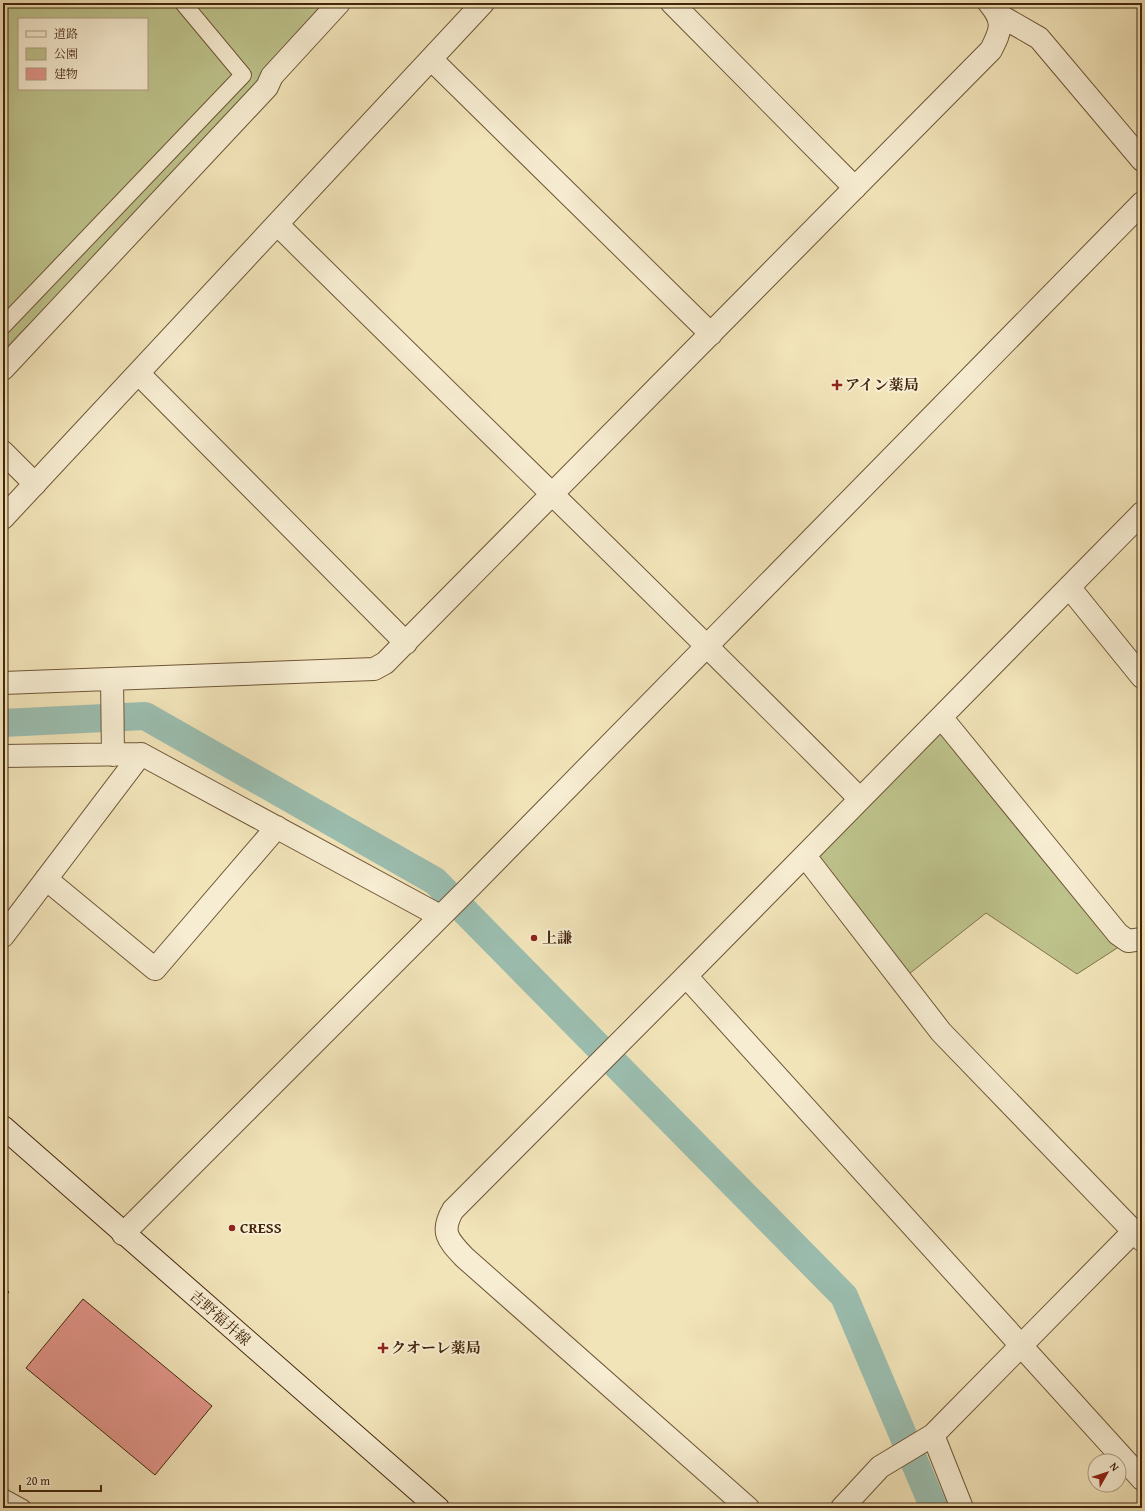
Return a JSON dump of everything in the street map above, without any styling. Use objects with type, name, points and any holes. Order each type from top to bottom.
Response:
[{"type":"street","points":[[672,3],[855,188]]},
{"type":"street","points":[[3,369],[267,87],[272,76],[334,5]]},
{"type":"street","points":[[3,518],[431,59],[474,6]]},
{"type":"street","points":[[3,683],[374,669],[385,663],[991,50],[1000,31],[994,9]]},
{"type":"street","points":[[994,9],[1039,38],[1142,160]]},
{"type":"street","points":[[431,59],[711,334]]},
{"type":"street","points":[[123,1234],[474,883],[1142,203]]},
{"type":"street","points":[[277,224],[552,495],[708,646],[860,799]]},
{"type":"street","points":[[138,374],[406,643]]},
{"type":"street","points":[[3,452],[35,484]]},
{"type":"street","points":[[748,1508],[464,1257],[455,1247],[448,1235],[446,1223],[453,1210],[805,856],[1142,513]]},
{"type":"street","points":[[1069,587],[1142,677]]},
{"type":"street","points":[[112,679],[113,755]]},
{"type":"street","points":[[941,717],[1118,934],[1128,941],[1142,939]]},
{"type":"street","points":[[3,756],[141,754],[277,828],[442,914]]},
{"type":"street","points":[[3,936],[141,754]]},
{"type":"street","points":[[46,879],[155,970],[277,828]]},
{"type":"street","points":[[805,856],[941,1032],[1138,1236],[1020,1346],[933,1435],[880,1468],[842,1508]]},
{"type":"street","points":[[686,976],[1142,1479]]},
{"type":"street","name":"吉野福井線","points":[[3,1127],[123,1234],[438,1508]]},
{"type":"street","points":[[933,1435],[962,1508]]},
{"type":"lane","points":[[3,326],[243,75],[183,3]]},
{"type":"lane","points":[[3,1497],[23,1508]]},
{"type":"green space","points":[[3,3],[328,3],[334,9],[3,351]]},
{"type":"green space","points":[[941,717],[1128,941],[1077,974],[986,913],[909,974],[805,856]]},
{"type":"building","points":[[3,1287],[9,1292],[3,1299]]},
{"type":"building","points":[[83,1299],[212,1406],[155,1475],[26,1368]]},
{"type":"waterway","points":[[3,723],[145,716],[435,881],[844,1296],[934,1508]]},
{"type":"place","name":"アイン薬局","points":[[837,385]]},
{"type":"place","name":"上謙","points":[[534,938]]},
{"type":"place","name":"CRESS","points":[[232,1228]]},
{"type":"place","name":"クオーレ薬局","points":[[383,1348]]}]
